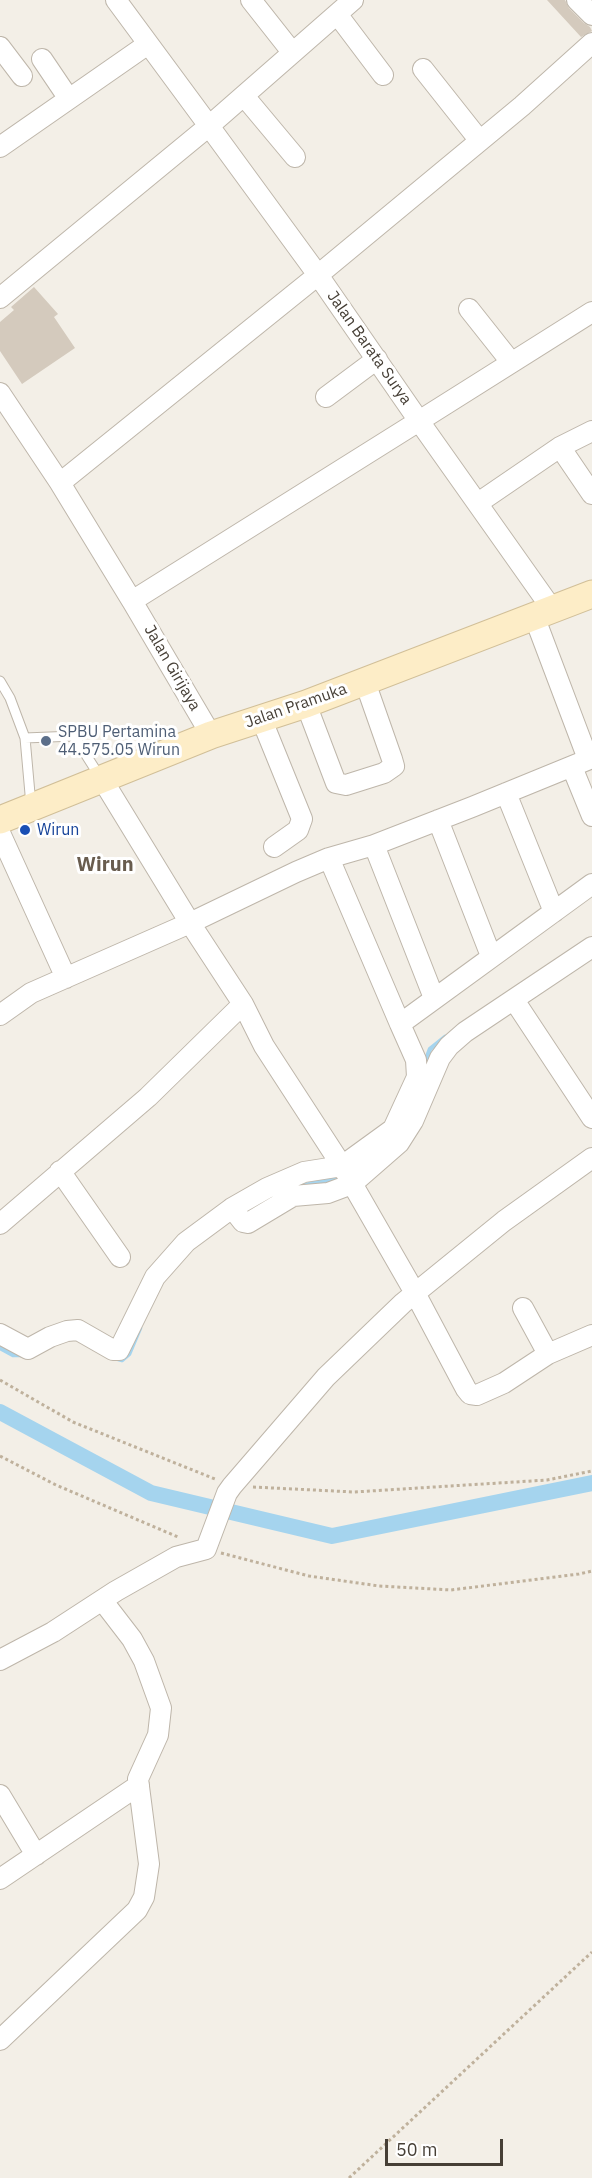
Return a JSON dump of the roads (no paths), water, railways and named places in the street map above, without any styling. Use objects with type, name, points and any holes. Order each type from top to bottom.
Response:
[{"type":"main road","name":"Jalan Pramuka","points":[[0,820],[211,735],[306,704],[592,594]]},
{"type":"street","points":[[116,0],[318,275],[522,106],[592,43]]},
{"type":"street","points":[[251,0],[292,52]]},
{"type":"street","points":[[0,298],[209,126],[353,0]]},
{"type":"street","points":[[577,0],[592,15]]},
{"type":"street","points":[[337,14],[383,75]]},
{"type":"street","points":[[0,147],[148,44]]},
{"type":"street","points":[[0,47],[22,76]]},
{"type":"street","points":[[42,59],[69,99]]},
{"type":"street","points":[[423,69],[480,141]]},
{"type":"street","points":[[244,96],[295,156]]},
{"type":"street","name":"Jalan Barata Surya","points":[[60,483],[318,275],[419,421],[132,601]]},
{"type":"street","points":[[469,309],[511,362]]},
{"type":"street","points":[[592,312],[419,421],[478,503],[543,613],[584,761],[592,816]]},
{"type":"street","points":[[326,397],[377,359]]},
{"type":"street","points":[[0,393],[60,483],[132,601]]},
{"type":"street","points":[[478,503],[560,447],[592,431]]},
{"type":"street","points":[[560,447],[592,494]]},
{"type":"street","name":"Jalan Girijaya","points":[[132,601],[211,735]]},
{"type":"street","points":[[306,704],[336,783],[346,785],[384,773],[394,766],[393,759],[365,682]]},
{"type":"street","points":[[261,718],[302,819],[298,830],[274,847]]},
{"type":"street","points":[[1,1012],[31,993],[190,923],[296,872],[330,858],[374,845],[584,761]]},
{"type":"street","points":[[102,779],[190,923],[243,1004],[264,1046],[347,1175],[470,1394],[477,1395],[504,1383],[548,1354],[592,1335]]},
{"type":"street","points":[[506,794],[554,912]]},
{"type":"street","points":[[438,820],[491,956]]},
{"type":"street","points":[[0,833],[66,978]]},
{"type":"street","points":[[374,845],[434,998]]},
{"type":"street","points":[[0,1334],[28,1349],[51,1337],[78,1330],[113,1350],[119,1350],[161,1268],[186,1242],[235,1213],[245,1223],[248,1223],[293,1197],[328,1193],[393,1129],[417,1077],[416,1060],[330,858]]},
{"type":"street","points":[[399,1024],[592,884]]},
{"type":"street","points":[[347,1175],[399,1143],[413,1121],[440,1058],[449,1046],[465,1032],[592,948]]},
{"type":"street","points":[[514,1000],[592,1118]]},
{"type":"street","points":[[0,1224],[148,1096],[243,1004]]},
{"type":"street","points":[[0,1660],[53,1632],[102,1600],[176,1557],[208,1542],[230,1490],[326,1377],[415,1293],[504,1221],[592,1158]]},
{"type":"street","points":[[60,1171],[120,1257]]},
{"type":"street","points":[[523,1308],[548,1354]]},
{"type":"street","points":[[0,2040],[137,1910],[144,1897],[149,1864],[138,1779],[158,1735],[161,1708],[144,1661],[132,1639],[102,1600]]},
{"type":"street","points":[[0,1879],[139,1785]]},
{"type":"street","points":[[0,1795],[36,1855]]},
{"type":"lane","points":[[0,681],[10,698],[25,738],[32,808]]},
{"type":"lane","points":[[25,738],[74,736],[102,779]]},
{"type":"waterway","points":[[424,1065],[430,1049],[445,1037]]},
{"type":"waterway","points":[[302,1186],[343,1176]]},
{"type":"waterway","points":[[253,1207],[272,1198]]},
{"type":"waterway","points":[[115,1358],[122,1360],[129,1354],[140,1328]]},
{"type":"waterway","points":[[0,1348],[13,1355],[25,1355]]},
{"type":"waterway","points":[[0,1412],[151,1493],[332,1536],[592,1483]]},
{"type":"place","name":"SPBU Pertamina 44.575.05 Wirun","points":[[46,741]]},
{"type":"place","name":"Wirun","points":[[25,830]]},
{"type":"district","name":"Wirun","points":[[105,865]]}]
